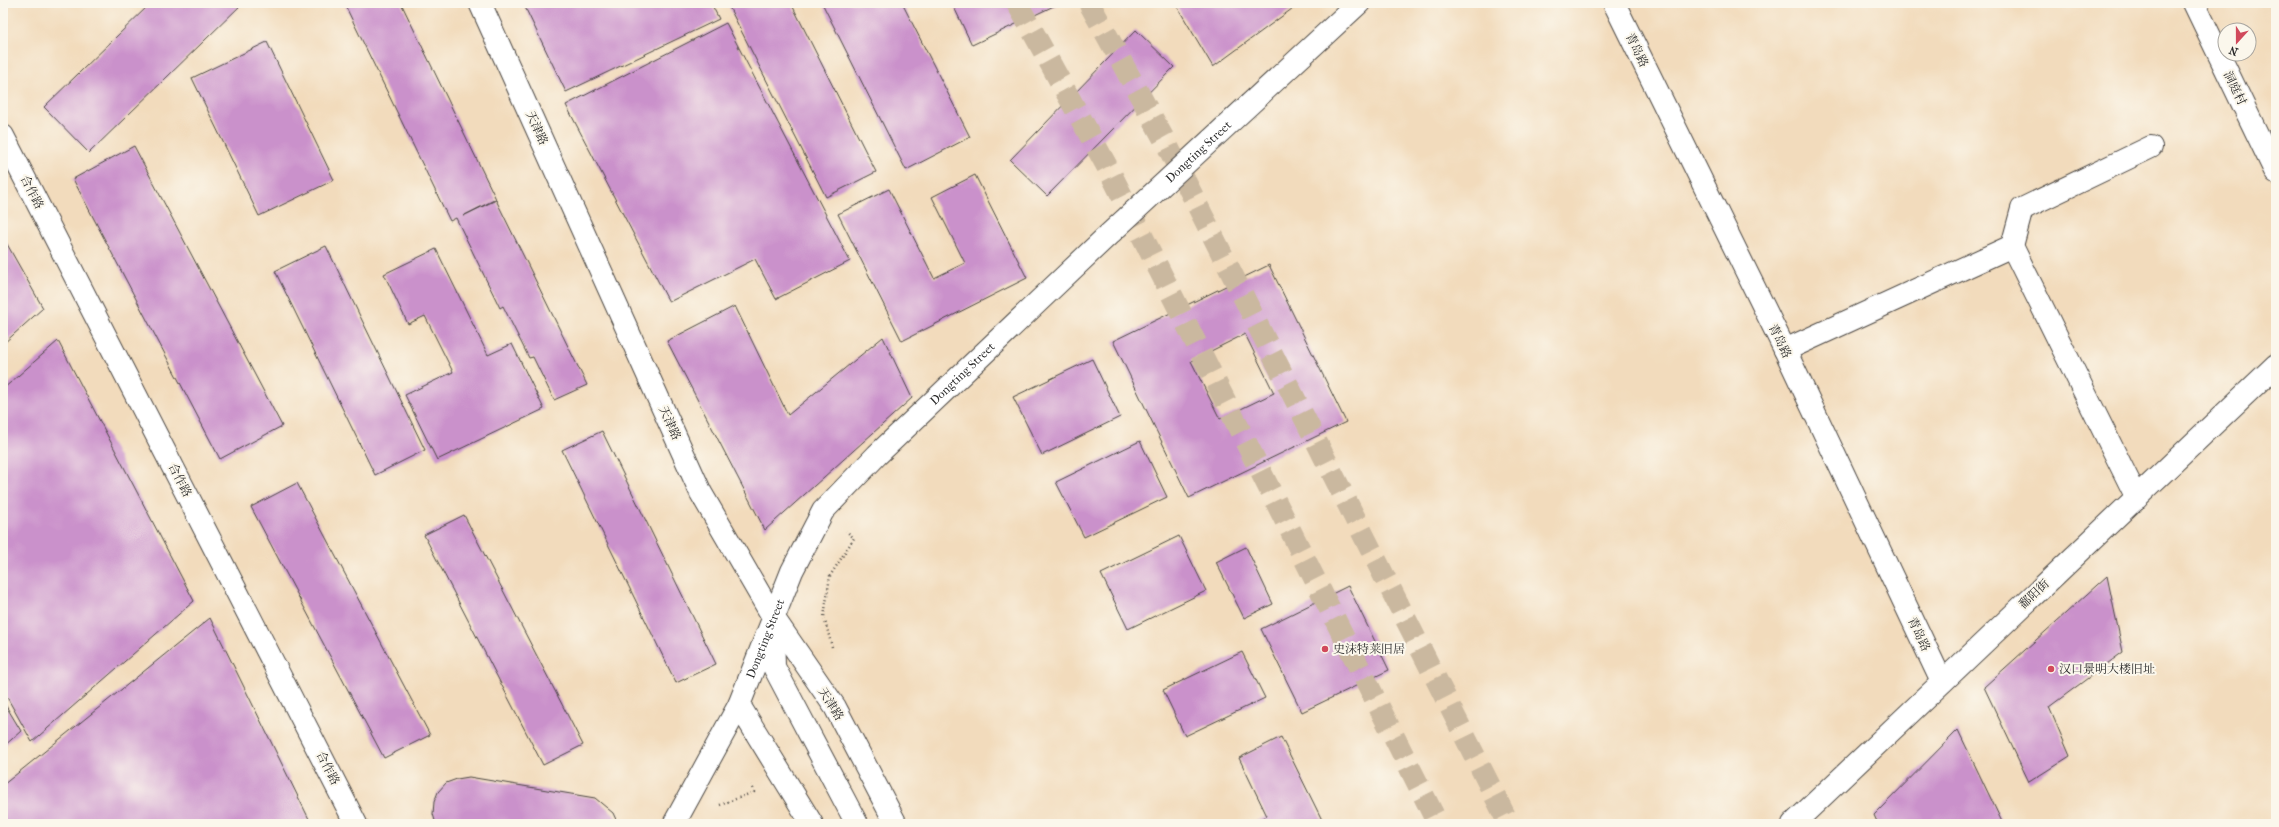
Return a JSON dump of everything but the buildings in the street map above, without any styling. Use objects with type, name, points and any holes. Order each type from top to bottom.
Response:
[{"type":"street","name":"天津路","points":[[480,3],[701,492],[773,617],[835,707],[896,824]]},
{"type":"street","name":"Dongting Street","points":[[674,824],[739,705],[792,571],[823,510],[877,455],[1098,244],[1359,3]]},
{"type":"street","name":"青岛路","points":[[1614,3],[1785,350],[1942,682]]},
{"type":"street","name":"洞庭村","points":[[2194,3],[2276,173]]},
{"type":"street","name":"合作路","points":[[3,136],[356,824]]},
{"type":"street","points":[[2137,498],[2012,246],[2022,209],[2151,147]]},
{"type":"street","points":[[1785,350],[2012,246]]},
{"type":"street","name":"鄱阳街","points":[[1793,824],[2276,365]]},
{"type":"street","points":[[773,617],[774,667],[857,824]]},
{"type":"street","points":[[739,705],[812,824]]},
{"type":"path","points":[[823,510],[854,538],[830,576],[824,617]]},
{"type":"tunnel","points":[[1017,3],[1109,170],[1438,824]]},
{"type":"tunnel","points":[[1089,3],[1165,141],[1509,824]]},
{"type":"place","name":"史沫特莱旧居","points":[[1325,649]]},
{"type":"place","name":"汉口景明大楼旧址","points":[[2051,669]]}]
